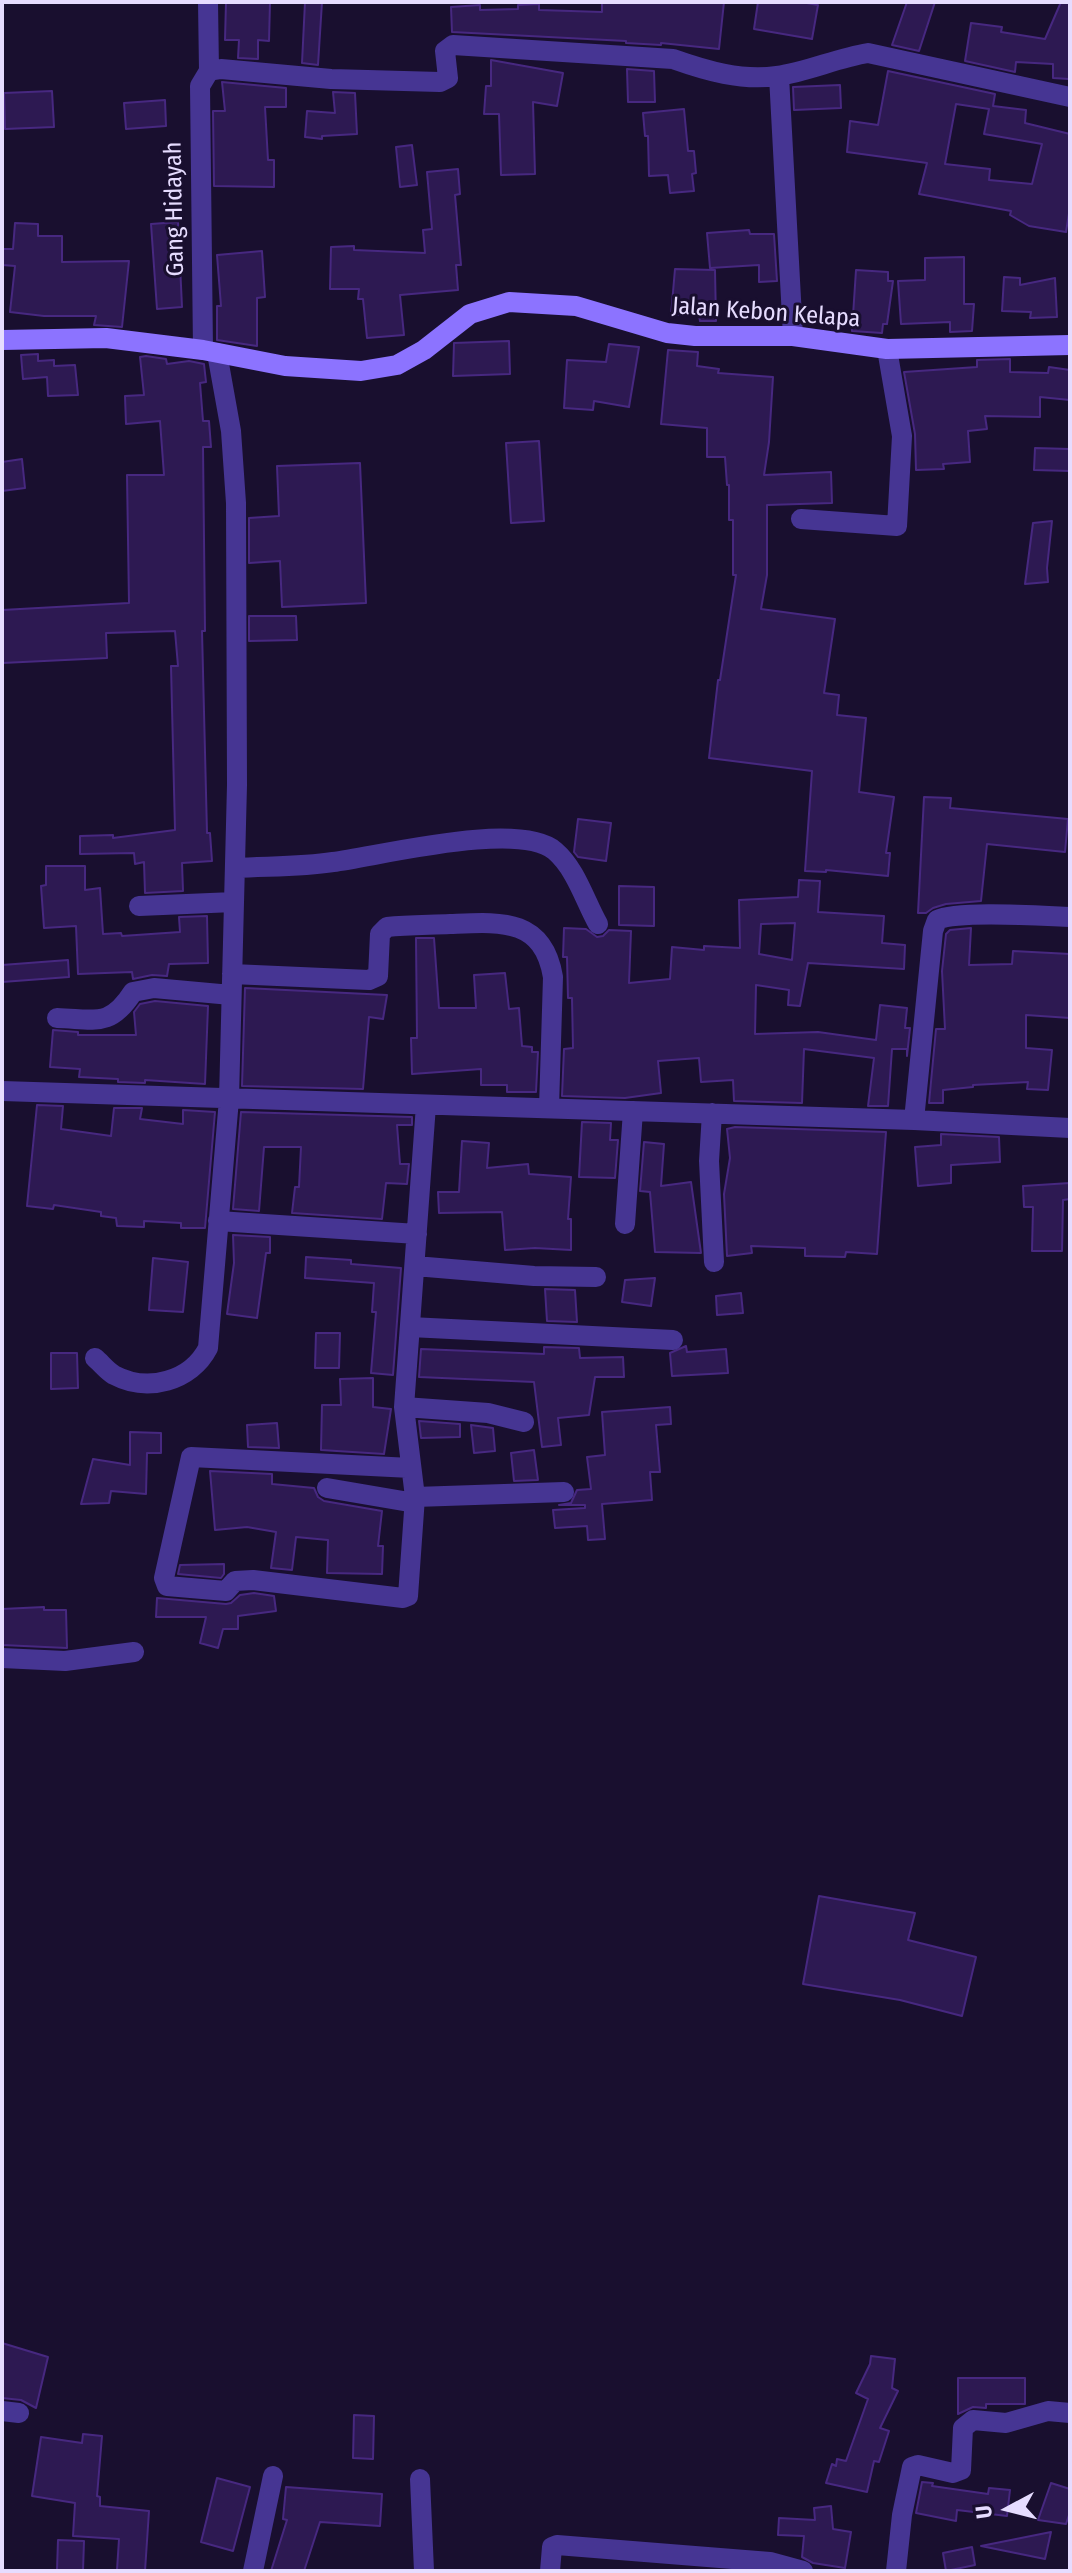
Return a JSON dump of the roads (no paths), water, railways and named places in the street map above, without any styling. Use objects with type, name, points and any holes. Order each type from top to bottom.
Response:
[{"type":"street","name":"Gang Hidayah","points":[[95,1358],[112,1374],[140,1383],[171,1380],[201,1362],[208,1348],[229,1099],[235,868],[236,503],[231,431],[210,351],[200,86],[209,71],[208,2]]},
{"type":"street","points":[[209,71],[221,69],[331,79],[440,82],[448,78],[445,51],[453,45],[673,59],[703,70],[744,78],[779,76],[838,58],[868,53],[1070,97]]},
{"type":"street","points":[[779,76],[793,336]]},
{"type":"street","name":"Jalan Kebon Kelapa","points":[[2,340],[106,338],[210,351],[285,366],[361,371],[397,365],[424,350],[470,314],[509,302],[576,306],[667,333],[793,336],[887,349],[1070,345]]},
{"type":"street","points":[[801,519],[897,526],[902,436],[887,349]]},
{"type":"street","points":[[235,868],[330,863],[447,844],[519,838],[539,842],[555,851],[572,872],[598,924]]},
{"type":"street","points":[[139,906],[234,902]]},
{"type":"street","points":[[914,1120],[933,931],[937,920],[974,915],[1070,917]]},
{"type":"street","points":[[232,974],[369,980],[378,976],[380,934],[387,927],[481,923],[510,924],[521,928],[542,945],[551,962],[549,1108]]},
{"type":"street","points":[[57,1018],[104,1020],[123,1008],[133,992],[154,988],[231,995]]},
{"type":"street","points":[[2,1091],[712,1113],[1070,1128]]},
{"type":"street","points":[[411,1468],[191,1457],[164,1578],[167,1586],[216,1592],[231,1588],[235,1581],[253,1580],[405,1598],[409,1594],[415,1500],[404,1407],[426,1105]]},
{"type":"street","points":[[625,1224],[633,1111]]},
{"type":"street","points":[[712,1113],[709,1161],[714,1262]]},
{"type":"street","points":[[218,1221],[417,1234]]},
{"type":"street","points":[[415,1266],[534,1276],[596,1277]]},
{"type":"street","points":[[410,1327],[673,1340]]},
{"type":"street","points":[[404,1407],[488,1413],[524,1422]]},
{"type":"street","points":[[327,1488],[415,1500],[564,1492]]},
{"type":"street","points":[[2,1658],[65,1661],[134,1652]]},
{"type":"street","points":[[896,2571],[902,2515],[912,2467],[918,2465],[953,2473],[961,2470],[963,2428],[973,2420],[1006,2423],[1048,2411],[1070,2413]]},
{"type":"street","points":[[253,2571],[273,2476]]},
{"type":"street","points":[[420,2479],[424,2571]]},
{"type":"street","points":[[550,2571],[552,2547],[557,2545],[770,2562],[803,2571]]}]
